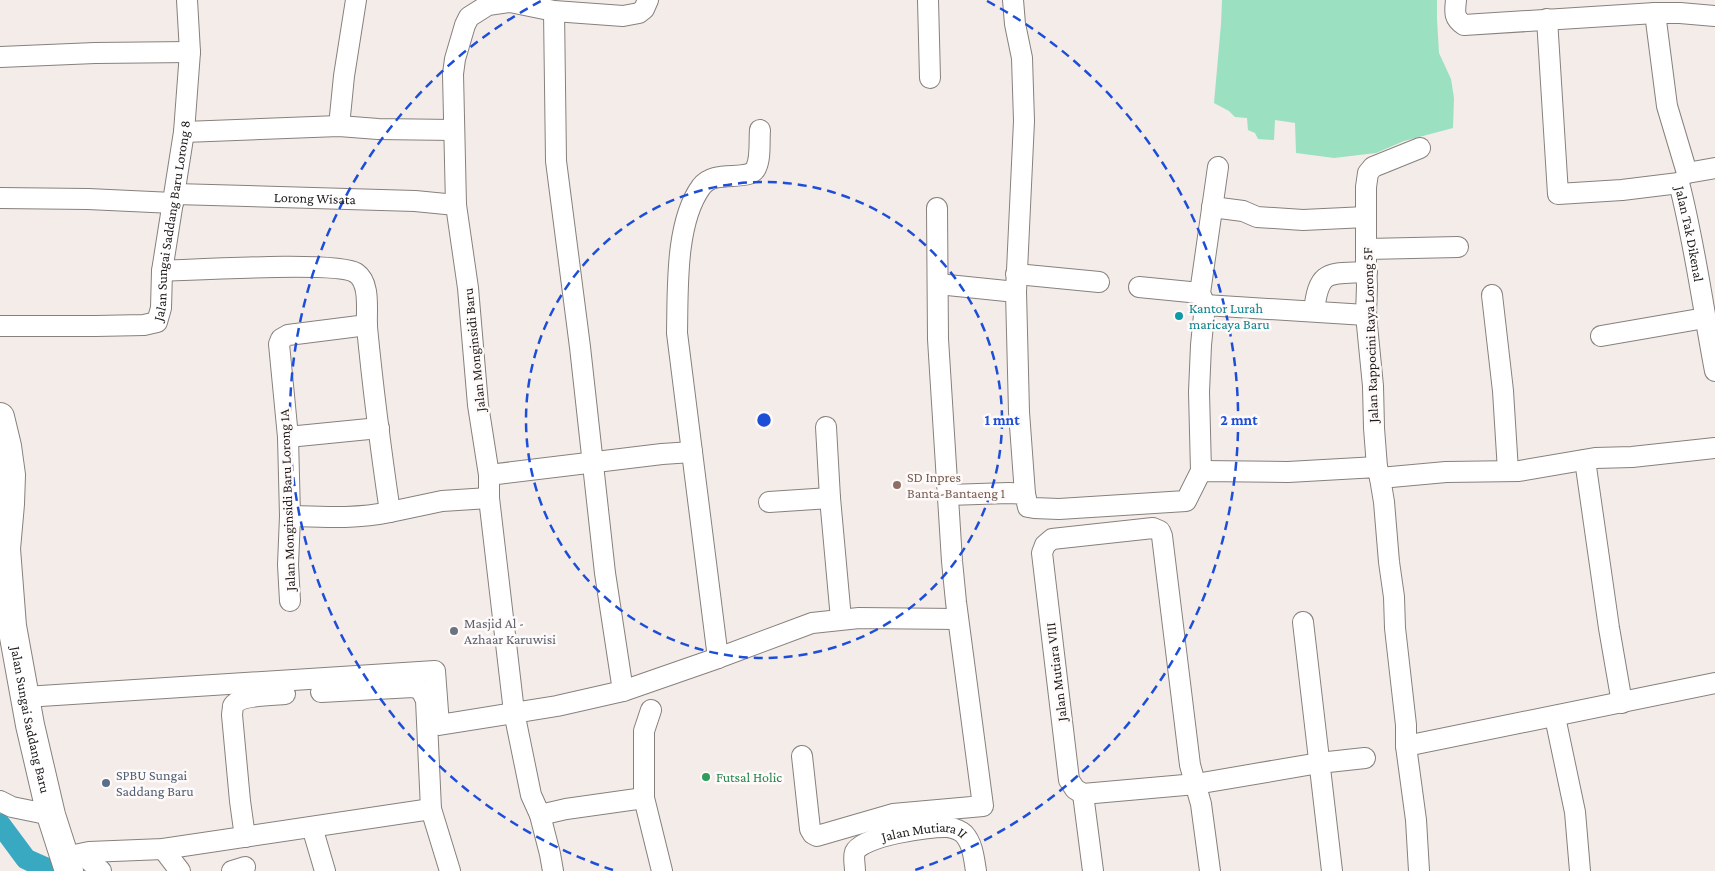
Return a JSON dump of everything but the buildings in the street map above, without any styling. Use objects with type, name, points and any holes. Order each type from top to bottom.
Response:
[{"type":"main road","name":"Jalan Sungai Saddang Baru","points":[[0,418],[11,475],[6,549],[11,617],[25,697],[51,815],[71,863]]},
{"type":"street","name":"Jalan Sungai Saddang Baru Lorong 8","points":[[0,326],[96,326],[154,324],[157,322],[159,318],[162,271],[184,132],[190,52],[187,0]]},
{"type":"street","points":[[339,126],[344,76],[356,0]]},
{"type":"street","name":"Jalan Monginsidi Baru","points":[[553,871],[540,815],[531,795],[514,712],[489,498],[489,475],[478,405],[468,288],[456,205],[453,130],[455,59],[465,25],[470,17],[488,5],[501,2],[554,11],[623,16],[639,13],[644,9],[648,0]]},
{"type":"street","points":[[928,0],[930,78]]},
{"type":"street","points":[[1013,0],[1015,24],[1022,58],[1024,121],[1016,283],[1019,412],[1024,494],[1028,507],[1059,510],[1186,501],[1201,471],[1199,392],[1202,299],[1218,166]]},
{"type":"street","points":[[1456,0],[1455,16],[1457,21],[1464,25],[1655,13],[1715,16]]},
{"type":"street","points":[[554,11],[556,161],[605,573],[623,691]]},
{"type":"street","name":"Jalan Tak Dikenal","points":[[1655,13],[1667,106],[1683,178],[1715,371]]},
{"type":"street","points":[[1547,19],[1558,194],[1622,190],[1683,178],[1715,168]]},
{"type":"street","points":[[0,58],[95,53],[190,52]]},
{"type":"street","points":[[184,132],[339,126],[378,129],[453,130]]},
{"type":"street","points":[[718,658],[677,333],[678,281],[682,239],[693,199],[702,185],[709,179],[754,172],[760,130]]},
{"type":"street","name":"Jalan Rappocini Raya Lorong 5F","points":[[1419,871],[1416,820],[1406,746],[1406,725],[1395,628],[1394,597],[1374,428],[1373,386],[1366,315],[1366,217],[1368,173],[1373,167],[1420,148]]},
{"type":"street","name":"Lorong Wisata","points":[[0,198],[415,201],[456,205]]},
{"type":"street","points":[[802,756],[810,829],[817,836],[893,814],[983,806],[952,561],[938,339],[938,208]]},
{"type":"street","points":[[1212,208],[1243,211],[1257,217],[1303,220],[1366,217]]},
{"type":"street","points":[[1366,249],[1458,247]]},
{"type":"street","points":[[162,271],[302,267],[345,269],[354,272],[362,278],[390,512]]},
{"type":"street","points":[[1314,311],[1316,292],[1326,277],[1334,274],[1367,272]]},
{"type":"street","points":[[938,284],[1099,282]]},
{"type":"street","points":[[1139,287],[1202,299],[1366,315]]},
{"type":"street","points":[[1492,295],[1503,391],[1508,471]]},
{"type":"street","points":[[1601,336],[1705,318]]},
{"type":"street","name":"Jalan Monginsidi Baru Lorong 1A","points":[[290,600],[288,565],[290,516],[288,437],[278,350],[281,339],[288,334],[367,325]]},
{"type":"street","points":[[826,427],[830,498],[841,619]]},
{"type":"street","points":[[288,437],[379,428]]},
{"type":"street","points":[[1201,471],[1519,471],[1585,460],[1715,448]]},
{"type":"street","points":[[489,475],[692,452]]},
{"type":"street","points":[[1585,460],[1609,628],[1622,703]]},
{"type":"street","points":[[948,494],[1008,492],[1024,494]]},
{"type":"street","points":[[290,516],[373,516],[435,502],[489,498]]},
{"type":"street","points":[[769,502],[830,498]]},
{"type":"street","name":"Jalan Mutiara VIII","points":[[1082,794],[1075,789],[1069,780],[1042,553],[1045,545],[1052,539],[1153,528],[1160,531],[1162,536],[1190,765],[1196,784]]},
{"type":"street","points":[[25,697],[435,671],[439,725],[575,702],[623,691],[812,623],[841,619],[958,619]]},
{"type":"street","points":[[1303,622],[1332,871]]},
{"type":"street","points":[[1406,746],[1715,683]]},
{"type":"street","points":[[245,837],[232,714],[233,707],[238,702],[259,696],[413,687],[422,692],[426,707],[431,809],[450,871]]},
{"type":"street","points":[[651,710],[644,731],[644,798],[662,871]]},
{"type":"street","points":[[1555,717],[1575,812],[1580,871]]},
{"type":"street","points":[[1093,871],[1082,794],[1196,784],[1319,763],[1365,758]]},
{"type":"street","points":[[1196,784],[1210,871]]},
{"type":"street","points":[[540,815],[566,809],[644,798]]},
{"type":"street","points":[[0,801],[12,807],[51,815]]},
{"type":"street","points":[[71,863],[431,809]]},
{"type":"street","points":[[312,827],[325,871]]},
{"type":"street","name":"Jalan Mutiara II","points":[[855,864],[856,851],[860,846],[879,838],[901,832],[947,827],[964,833],[969,841],[976,871]]},
{"type":"street","points":[[163,849],[180,871]]},
{"type":"street","points":[[71,863],[101,871]]},
{"type":"green space","points":[[1222,0],[1437,0],[1439,53],[1451,79],[1454,98],[1453,128],[1404,141],[1376,153],[1334,158],[1296,153],[1295,123],[1275,120],[1274,140],[1258,139],[1255,133],[1248,130],[1247,118],[1235,117],[1229,111],[1214,103]]},
{"type":"waterway","points":[[0,824],[26,859],[53,871]]},
{"type":"place","name":"Kantor Lurah maricaya Baru","points":[[1179,316]]},
{"type":"place","name":"SD Inpres Banta-Bantaeng 1","points":[[897,485]]},
{"type":"place","name":"Masjid Al - Azhaar Karuwisi","points":[[454,631]]},
{"type":"place","name":"Futsal Holic","points":[[706,777]]},
{"type":"place","name":"SPBU Sungai Saddang Baru","points":[[106,783]]}]
